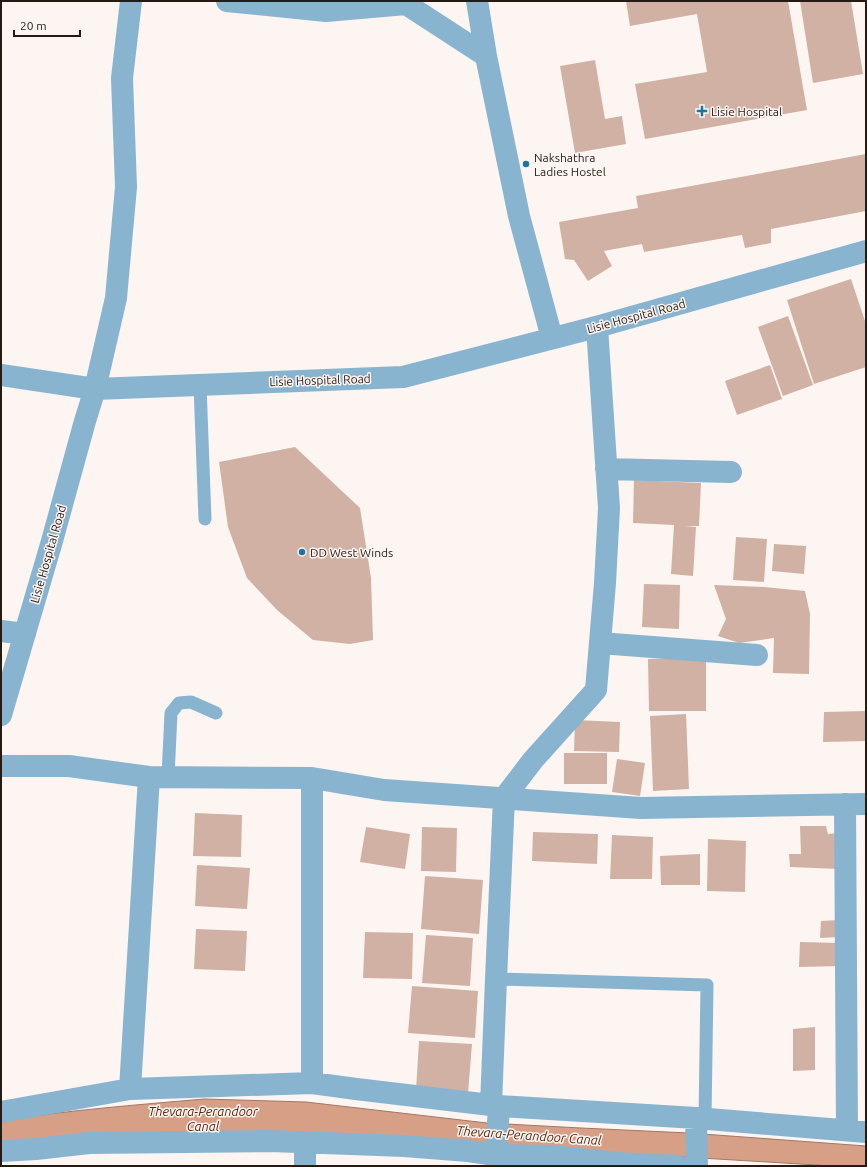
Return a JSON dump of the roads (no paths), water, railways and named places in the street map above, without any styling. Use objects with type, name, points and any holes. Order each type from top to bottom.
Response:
[{"type":"street","points":[[1,375],[95,389],[116,298],[118,282],[126,187],[122,78],[131,1]]},
{"type":"street","points":[[227,1],[326,11],[406,4],[486,56]]},
{"type":"street","points":[[478,1],[486,56],[519,216],[552,338]]},
{"type":"street","name":"Lisie Hospital Road","points":[[1,715],[95,389],[403,377],[597,326],[866,250]]},
{"type":"street","points":[[496,1161],[496,979],[504,798],[533,760],[596,690],[605,583],[609,508],[597,326]]},
{"type":"street","points":[[606,468],[731,472]]},
{"type":"street","points":[[1,631],[25,634]]},
{"type":"street","points":[[600,643],[757,655]]},
{"type":"street","points":[[1,766],[69,766],[158,777],[312,778],[384,790],[641,808],[856,804],[856,1131],[496,1110],[312,1083],[130,1089],[1,1112]]},
{"type":"street","points":[[130,1089],[158,777]]},
{"type":"street","points":[[312,778],[312,1083]]},
{"type":"street","points":[[1,1151],[90,1143],[234,1140],[404,1146],[468,1151],[496,1161],[552,1156],[617,1163],[690,1164],[699,1122]]},
{"type":"street","points":[[305,1142],[305,1166]]},
{"type":"lane","points":[[200,385],[205,519]]},
{"type":"lane","points":[[158,777],[171,713],[179,703],[191,702],[216,713]]},
{"type":"lane","points":[[496,979],[707,985],[699,1122]]},
{"type":"water","name":"Thevara-Perandoor Canal","points":[[204,1099],[306,1102],[487,1123],[689,1133],[866,1146],[866,1166],[833,1166],[684,1157],[1,1146],[1,1121],[77,1111]]},
{"type":"place","name":"Lisie Hospital","points":[[702,111]]},
{"type":"place","name":"Nakshathra Ladies Hostel","points":[[526,164]]},
{"type":"place","name":"DD West Winds","points":[[302,552]]}]
